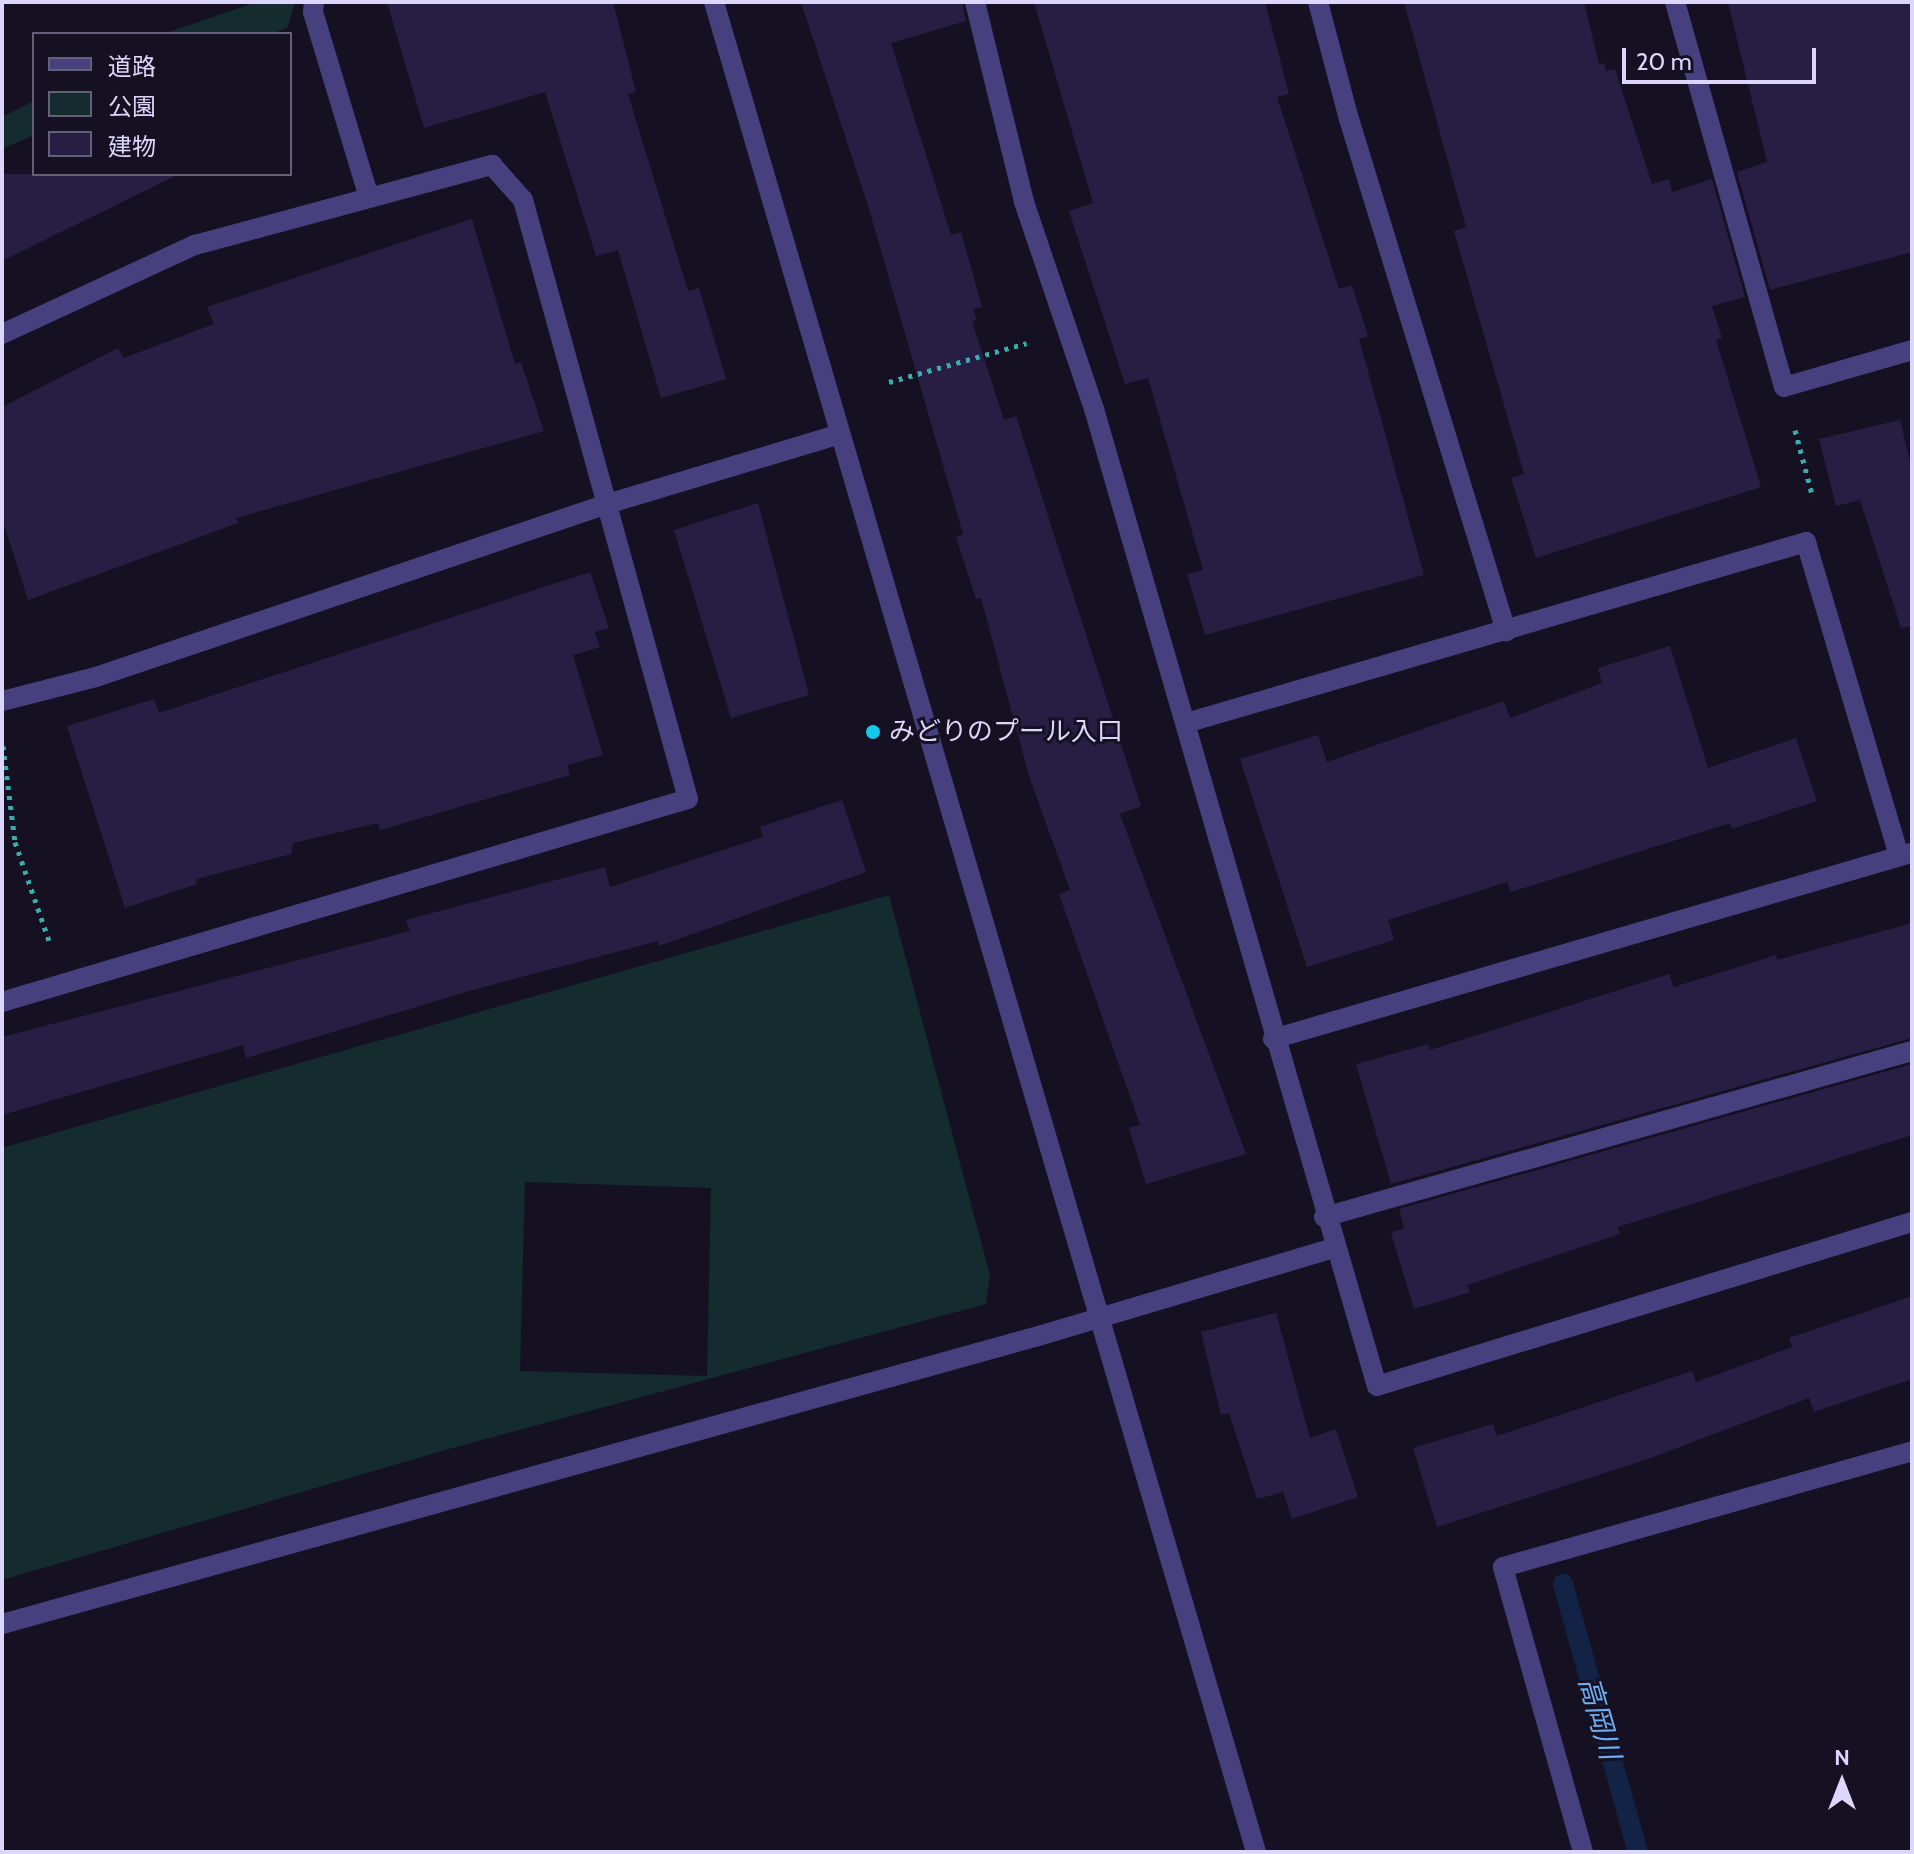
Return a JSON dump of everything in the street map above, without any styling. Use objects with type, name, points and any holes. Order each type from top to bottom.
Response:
[{"type":"street","points":[[314,2],[313,12],[369,197]]},
{"type":"street","points":[[714,2],[1256,1852]]},
{"type":"street","points":[[975,2],[1024,202],[1067,332],[1186,723],[1324,1217],[1377,1386],[1912,1222]]},
{"type":"street","points":[[1318,2],[1349,119],[1506,631]]},
{"type":"street","points":[[1675,2],[1784,387],[1912,350]]},
{"type":"street","points":[[2,334],[195,245],[492,165],[523,200],[688,799],[2,1002]]},
{"type":"street","points":[[2,701],[96,677],[607,504],[840,434]]},
{"type":"street","points":[[1186,723],[1806,542],[1906,854],[1273,1039]]},
{"type":"street","points":[[1324,1217],[1912,1051]]},
{"type":"street","points":[[2,1624],[1099,1319],[1333,1248]]},
{"type":"street","points":[[1583,1852],[1503,1567],[1912,1451]]},
{"type":"path","points":[[889,382],[1067,332]]},
{"type":"path","points":[[1784,387],[1817,515],[1806,542]]},
{"type":"path","points":[[2,739],[15,842],[64,983]]},
{"type":"green space","points":[[257,2],[295,2],[288,27],[277,32],[169,32]]},
{"type":"green space","points":[[32,102],[32,136],[2,149],[2,117]]},
{"type":"green space","points":[[889,895],[990,1276],[986,1304],[445,1450],[2,1580],[2,1148]],"holes":[[[525,1182],[711,1188],[707,1376],[520,1371]]]},
{"type":"building","points":[[387,2],[613,2],[636,92],[628,94],[688,291],[699,288],[726,379],[661,398],[618,250],[596,256],[545,92],[424,128]]},
{"type":"building","points":[[801,2],[962,2],[966,21],[891,43],[951,235],[961,232],[982,307],[973,309],[977,320],[972,321],[1004,420],[1016,416],[1141,806],[1120,814],[1246,1154],[1146,1184],[1129,1128],[1140,1125],[1059,894],[1070,890],[1029,776],[981,598],[976,599],[956,537],[963,534],[869,209]]},
{"type":"building","points":[[1034,2],[1265,2],[1289,94],[1277,97],[1339,289],[1352,285],[1368,336],[1359,339],[1424,575],[1205,635],[1187,574],[1203,570],[1148,378],[1125,384],[1069,211],[1093,203]]},
{"type":"building","points":[[1404,2],[1584,2],[1599,64],[1604,63],[1606,71],[1615,69],[1652,184],[1669,179],[1672,192],[1712,179],[1745,297],[1712,306],[1722,338],[1716,340],[1761,487],[1536,558],[1511,478],[1524,474],[1454,231],[1466,227]]},
{"type":"building","points":[[1728,2],[1912,2],[1912,252],[1770,290],[1737,172],[1767,162]]},
{"type":"building","points":[[2,174],[175,176],[2,261]]},
{"type":"building","points":[[472,219],[515,364],[521,362],[544,431],[236,518],[238,523],[28,600],[2,518],[2,407],[118,348],[124,358],[214,324],[207,307]]},
{"type":"building","points":[[1900,420],[1912,470],[1912,626],[1901,628],[1860,500],[1836,506],[1819,439]]},
{"type":"building","points":[[758,503],[809,695],[731,718],[674,530]]},
{"type":"building","points":[[590,572],[609,628],[595,632],[600,647],[573,655],[603,755],[567,765],[570,775],[380,830],[378,823],[293,843],[291,854],[196,879],[197,884],[125,908],[67,726],[154,699],[159,713]]},
{"type":"building","points":[[1670,646],[1708,768],[1796,738],[1817,801],[1732,829],[1730,823],[1511,892],[1507,882],[1388,920],[1394,940],[1307,967],[1240,759],[1318,735],[1327,762],[1504,701],[1510,718],[1602,683],[1598,668]]},
{"type":"building","points":[[842,800],[866,872],[659,946],[658,941],[480,988],[246,1058],[243,1045],[2,1115],[2,1037],[410,931],[406,920],[605,867],[610,887],[763,837],[760,827]]},
{"type":"building","points":[[1912,923],[1912,1038],[1391,1184],[1356,1064],[1428,1044],[1430,1050],[1669,974],[1674,987],[1776,955],[1777,960]]},
{"type":"building","points":[[1912,1064],[1912,1135],[1618,1227],[1620,1234],[1467,1285],[1470,1292],[1414,1309],[1391,1233],[1404,1228],[1399,1209]]},
{"type":"building","points":[[1912,1296],[1912,1379],[1814,1412],[1809,1398],[1648,1459],[1437,1527],[1413,1448],[1493,1424],[1497,1436],[1692,1371],[1696,1382],[1792,1347],[1789,1338]]},
{"type":"building","points":[[1276,1313],[1310,1438],[1336,1429],[1358,1497],[1292,1519],[1283,1492],[1257,1499],[1229,1413],[1221,1415],[1201,1332]]},
{"type":"waterway","name":"高岡川","points":[[1563,1584],[1638,1852]]},
{"type":"place","name":"みどりのプール入口","points":[[873,732]]}]
